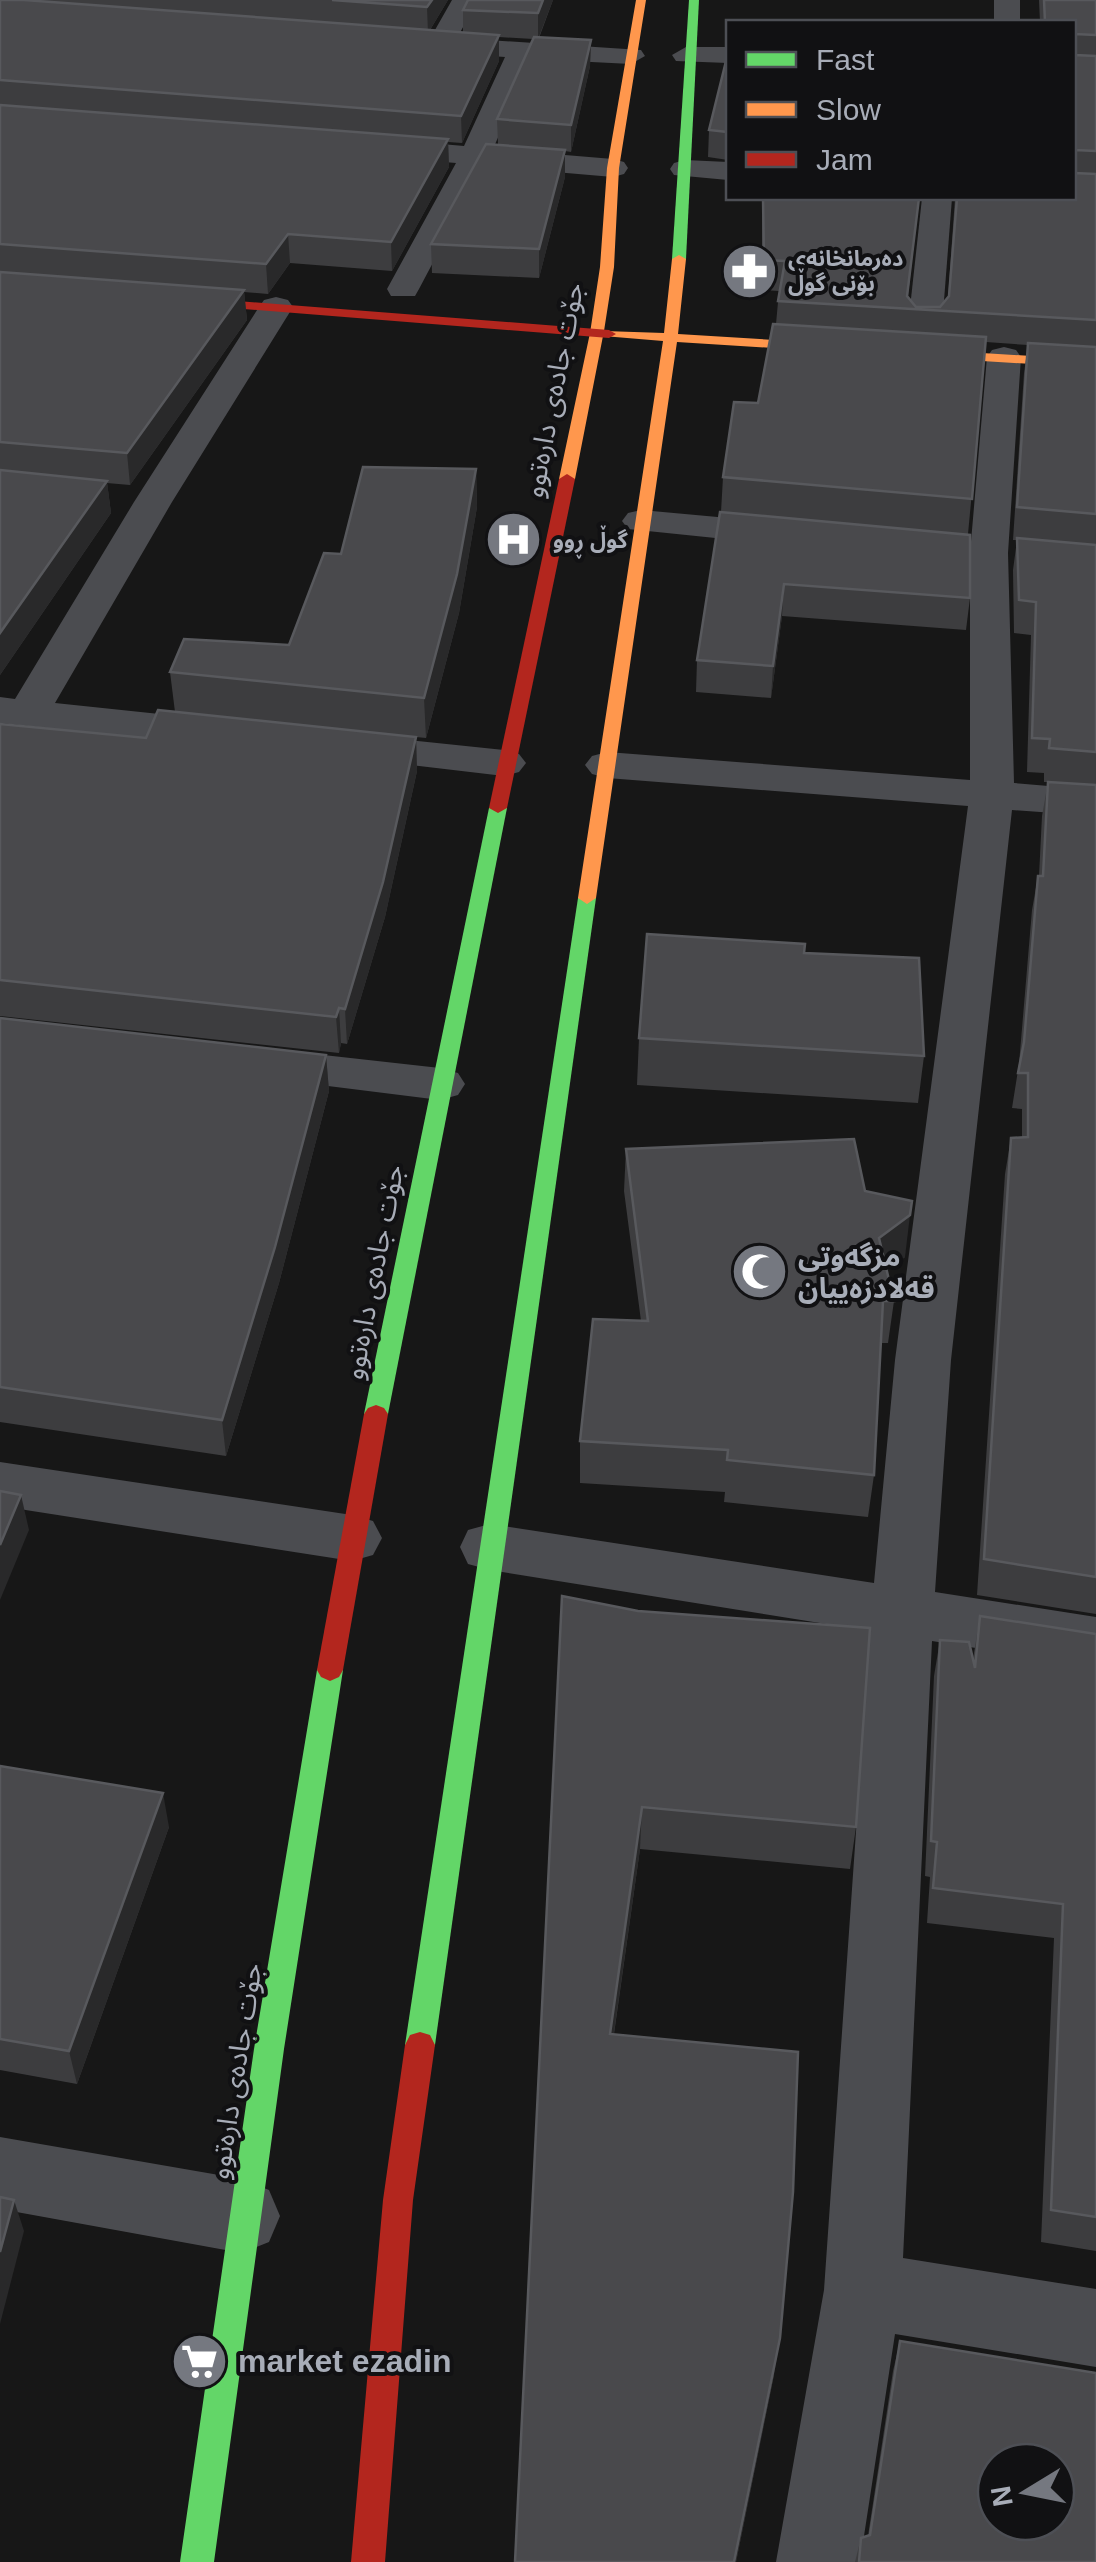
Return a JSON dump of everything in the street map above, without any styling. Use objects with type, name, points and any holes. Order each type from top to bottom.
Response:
[{"type":"main road","name":"جۆت جادەی دارەتوو","points":[[197,2562],[242,2216],[352,1538],[504,763],[596,333],[613,168],[641,0]]},
{"type":"main road","points":[[368,2562],[398,2200],[490,1547],[675,309],[685,169],[686,55],[694,0]]},
{"type":"main road","points":[[158,298],[596,333],[1096,364]]},
{"type":"street","points":[[439,46],[465,0]]},
{"type":"street","points":[[401,44],[631,56]]},
{"type":"street","points":[[404,289],[475,155],[522,50]]},
{"type":"street","points":[[686,55],[726,55]]},
{"type":"street","points":[[338,145],[613,168]]},
{"type":"street","points":[[685,169],[726,171]]},
{"type":"street","points":[[925,326],[937,200]]},
{"type":"street","points":[[276,308],[14,712],[504,763]]},
{"type":"street","points":[[818,2562],[862,2290],[902,1614],[923,1360],[992,795],[989,553],[1004,356]]},
{"type":"street","points":[[115,498],[153,502]]},
{"type":"street","points":[[641,521],[838,539]]},
{"type":"street","points":[[607,765],[1096,803]]},
{"type":"street","points":[[208,1058],[440,1084]]},
{"type":"street","points":[[0,1484],[352,1538]]},
{"type":"street","points":[[490,1547],[1096,1642]]},
{"type":"street","points":[[0,2173],[242,2216]]},
{"type":"street","points":[[862,2290],[1096,2328]]},
{"type":"building","points":[[0,0],[499,35],[461,116],[0,80]]},
{"type":"building","points":[[332,0],[432,0],[427,7]]},
{"type":"building","points":[[468,0],[543,0],[538,13],[463,10]]},
{"type":"building","points":[[1044,0],[1096,0],[1096,35],[1076,34],[1076,20],[1045,20]]},
{"type":"building","points":[[534,37],[591,40],[571,125],[497,119]]},
{"type":"building","points":[[1076,55],[1096,56],[1096,151],[1076,150]]},
{"type":"building","points":[[726,61],[726,132],[709,130]]},
{"type":"building","points":[[0,105],[448,139],[391,242],[288,234],[266,264],[0,244]]},
{"type":"building","points":[[486,144],[565,150],[539,249],[431,244]]},
{"type":"building","points":[[1076,173],[1096,174],[1096,320],[778,301],[785,261],[764,260],[763,200],[919,200],[907,296],[916,307],[940,307],[949,296],[957,200],[1076,200]]},
{"type":"building","points":[[0,272],[244,290],[127,453],[0,442]]},
{"type":"building","points":[[773,324],[986,337],[972,499],[723,477],[734,402],[758,403]]},
{"type":"building","points":[[1028,343],[1096,347],[1096,514],[1017,507]]},
{"type":"building","points":[[363,467],[476,469],[457,574],[424,698],[170,672],[184,639],[289,645],[324,553],[341,554]]},
{"type":"building","points":[[0,470],[107,481],[0,633]]},
{"type":"building","points":[[720,512],[970,535],[970,598],[784,584],[773,666],[697,660]]},
{"type":"building","points":[[1017,538],[1096,545],[1096,752],[1049,748],[1050,739],[1032,738],[1036,602],[1019,600]]},
{"type":"building","points":[[158,710],[416,737],[383,882],[345,1009],[339,1008],[336,1017],[0,980],[0,724],[146,738]]},
{"type":"building","points":[[1048,782],[1096,785],[1096,1577],[984,1559],[1011,1138],[1028,1137],[1028,1073],[1018,1073],[1038,876],[1043,876]]},
{"type":"building","points":[[647,934],[805,944],[804,953],[919,958],[924,1056],[639,1038]]},
{"type":"building","points":[[0,1018],[326,1055],[275,1247],[222,1420],[0,1387]]},
{"type":"building","points":[[854,1139],[865,1191],[912,1201],[910,1215],[879,1238],[894,1301],[883,1301],[874,1475],[727,1460],[728,1450],[580,1441],[593,1319],[648,1321],[626,1149]]},
{"type":"building","points":[[0,1491],[21,1495],[0,1545]]},
{"type":"building","points":[[562,1596],[638,1611],[870,1628],[856,1827],[642,1807],[610,2034],[798,2052],[793,2192],[780,2338],[734,2562],[515,2562]]},
{"type":"building","points":[[980,1616],[1096,1634],[1096,2217],[1051,2210],[1063,1904],[933,1888],[937,1842],[931,1841],[940,1640],[969,1642],[975,1668]]},
{"type":"building","points":[[0,1766],[163,1793],[69,2051],[0,2039]]},
{"type":"building","points":[[0,2197],[14,2200],[0,2252]]},
{"type":"building","points":[[900,2341],[1096,2373],[1096,2562],[859,2562],[861,2538],[870,2535]]},
{"type":"traffic: fast","points":[[679,259],[694,0]]},
{"type":"traffic: fast","points":[[376,1414],[498,808]]},
{"type":"traffic: fast","points":[[420,2045],[587,898]]},
{"type":"traffic: fast","points":[[197,2562],[269,2049],[330,1670]]},
{"type":"traffic: slow","points":[[567,479],[597,333],[607,267],[613,168],[641,0]]},
{"type":"traffic: slow","points":[[587,898],[675,309],[679,259]]},
{"type":"traffic: slow","points":[[609,334],[1096,364]]},
{"type":"traffic: jam","points":[[173,300],[609,334]]},
{"type":"traffic: jam","points":[[498,808],[567,479]]},
{"type":"traffic: jam","points":[[330,1670],[376,1414]]},
{"type":"traffic: jam","points":[[368,2562],[398,2200],[420,2045]]},
{"type":"place","name":"دەرمانخانەی بۆنی گوڵ","points":[[749,271]]},
{"type":"place","name":"گوڵ ڕوو","points":[[514,540]]},
{"type":"place","name":"مزگەوتی قەلادزەییان","points":[[759,1272]]},
{"type":"place","name":"market ezadin","points":[[199,2361]]}]
